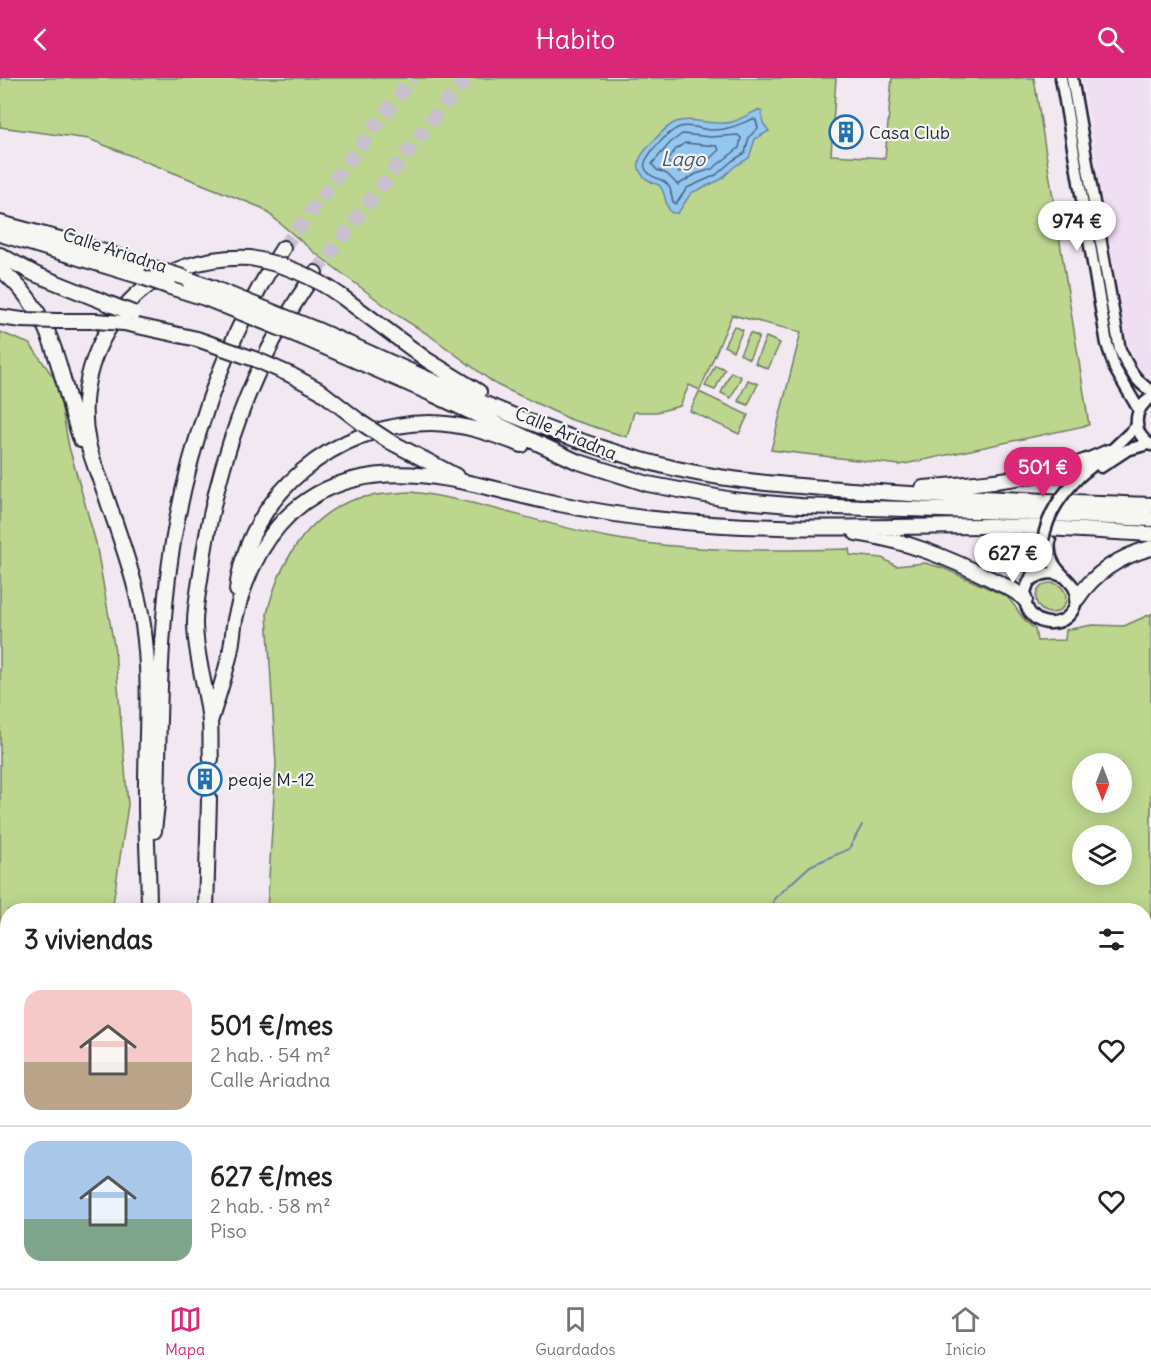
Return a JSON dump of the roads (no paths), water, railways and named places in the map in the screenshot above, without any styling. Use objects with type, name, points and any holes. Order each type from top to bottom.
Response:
[{"type":"highway","name":"Calle Ariadna","points":[[0,223],[86,246],[186,278],[209,293],[522,419],[584,443],[678,470],[758,483],[874,492],[1151,505]]},
{"type":"highway","name":"Calle Ariadna","points":[[0,234],[170,287],[209,293]]},
{"type":"highway","points":[[150,866],[157,804],[163,625],[176,528],[193,451],[220,375],[245,318],[283,248]]},
{"type":"highway","points":[[0,255],[35,274],[107,303],[128,318],[197,339],[257,360],[291,375],[319,390],[389,441],[442,470],[479,485]]},
{"type":"highway","points":[[149,903],[150,866],[146,804],[147,675],[143,626],[133,577],[88,443],[84,413],[91,364],[106,332],[118,314],[139,292],[186,266],[211,260],[250,258],[284,265],[304,273],[341,296],[427,360],[522,419]]},
{"type":"highway","points":[[0,269],[21,290],[39,314],[53,342],[78,433],[94,478],[118,531]]},
{"type":"highway","points":[[211,759],[210,722],[195,622],[204,551],[217,485],[244,405],[278,333],[315,273]]},
{"type":"highway","points":[[0,317],[57,321],[128,318]]},
{"type":"highway","name":"Calle Ariadna","points":[[312,334],[430,393],[576,461],[648,484],[732,500],[828,507],[1151,519]]},
{"type":"highway","points":[[236,618],[240,569],[252,537],[267,510],[279,494],[306,468],[323,454],[349,441],[379,429],[402,425],[439,424],[478,430],[552,456],[576,461]]},
{"type":"highway","points":[[874,492],[955,485],[1048,473],[1072,467],[1108,452]]},
{"type":"highway","points":[[210,722],[231,652],[236,618],[247,579],[260,550],[288,517],[318,494],[339,484],[363,477],[407,474],[479,485],[557,504],[645,518],[718,524],[995,526],[1151,534]]},
{"type":"highway","points":[[810,526],[897,541],[932,553],[1002,585],[1017,593],[1024,600]]},
{"type":"highway","points":[[1077,599],[1086,586],[1103,571],[1132,554],[1151,548]]},
{"type":"highway","points":[[207,903],[209,799]]},
{"type":"street","points":[[1061,78],[1107,344],[1115,369],[1138,410],[1137,426],[1143,439],[1150,445]]},
{"type":"street","points":[[1072,78],[1120,350],[1132,374],[1151,391]]},
{"type":"street","points":[[1138,410],[1151,398]]},
{"type":"street","points":[[1082,479],[1137,426]]},
{"type":"street","points":[[1046,540],[1050,559],[1062,576],[1071,583],[1077,599],[1071,614],[1054,624],[1047,624],[1031,615],[1024,600],[1026,587],[1032,580],[1046,540],[1052,511],[1064,492],[1119,454],[1137,446],[1150,445]]},
{"type":"street","points":[[1032,580],[1043,574],[1051,573],[1062,576]]},
{"type":"water","name":"Lago","points":[[758,110],[762,112],[763,123],[769,131],[755,139],[749,158],[735,166],[720,180],[691,193],[678,213],[672,213],[662,188],[647,179],[640,171],[642,154],[664,130],[676,122],[689,120],[725,123],[735,121]]},
{"type":"waterway","points":[[773,903],[774,899],[810,866],[849,849],[862,825]]},
{"type":"tunnel","points":[[283,248],[412,78]]},
{"type":"tunnel","points":[[315,273],[438,112],[468,78]]},
{"type":"tunnel","points":[[209,799],[211,759]]},
{"type":"place","name":"Casa Club","points":[[846,132]]},
{"type":"place","name":"peaje M-12","points":[[205,779]]}]
